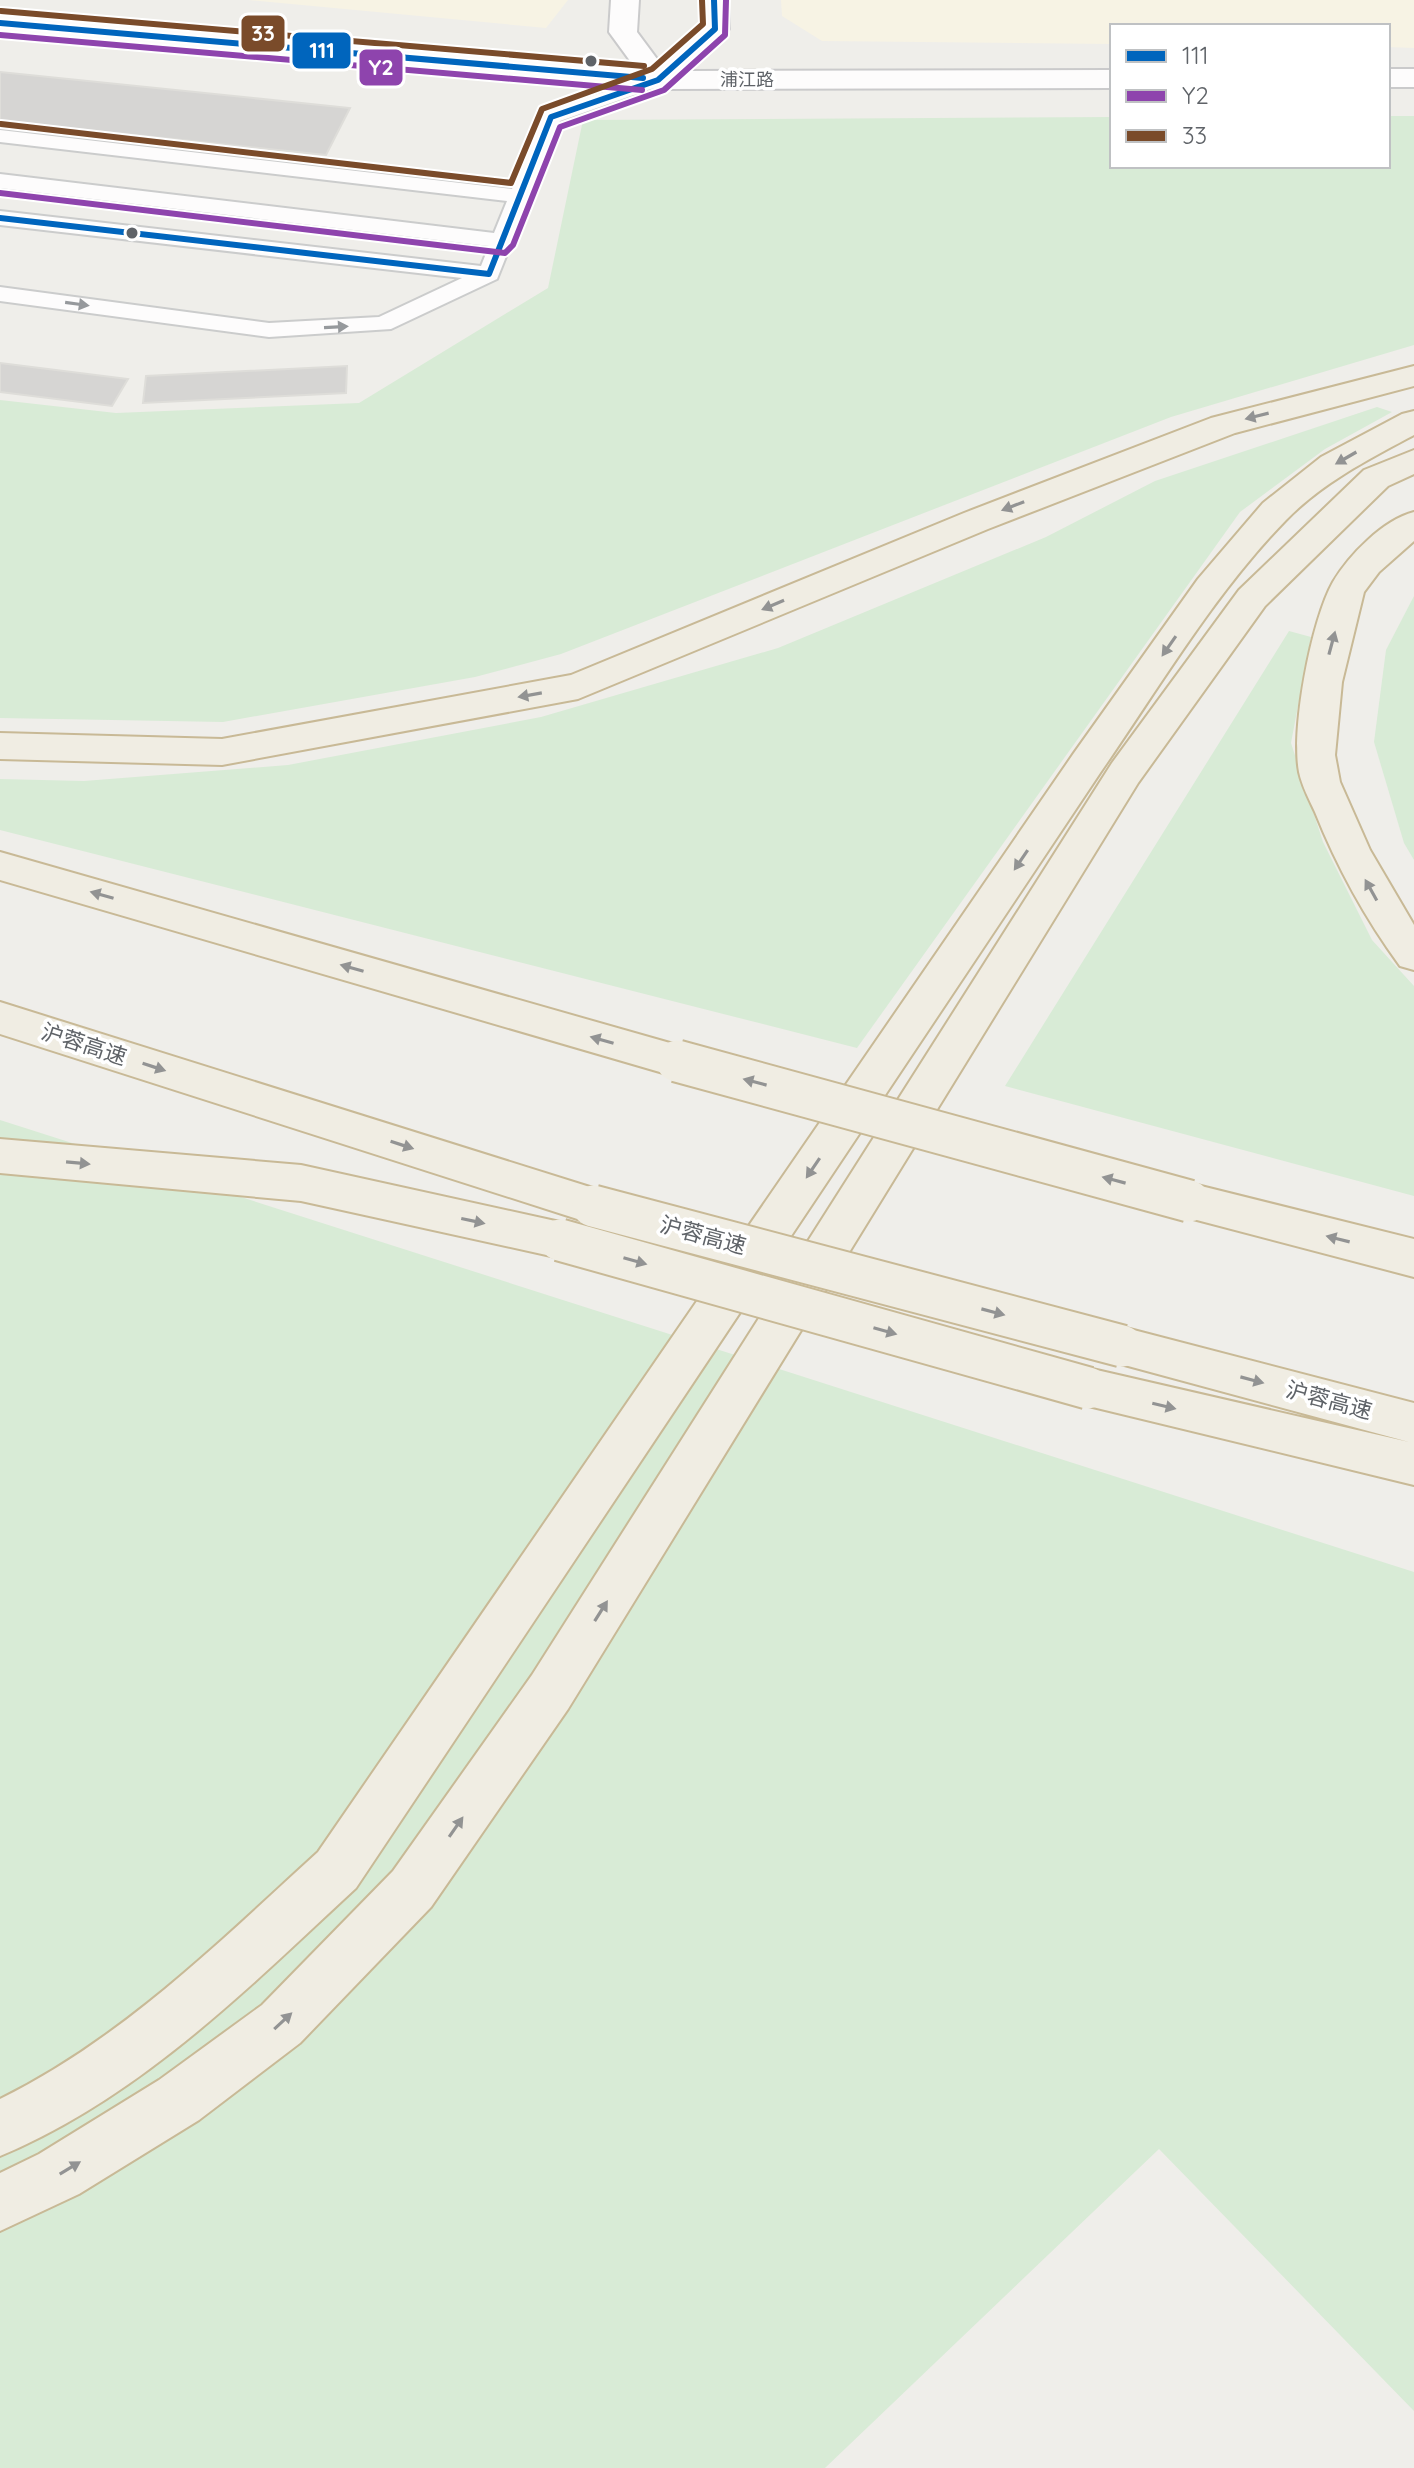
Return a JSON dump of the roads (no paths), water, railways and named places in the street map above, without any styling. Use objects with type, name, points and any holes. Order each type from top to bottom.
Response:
[{"type":"highway","points":[[0,746],[222,752],[578,686],[976,521],[1223,425],[1414,376]]},
{"type":"highway","points":[[0,2128],[57,2100],[186,2009],[337,1870],[1087,763],[1211,587],[1275,511],[1333,465],[1414,421]]},
{"type":"highway","points":[[0,2203],[59,2174],[179,2100],[281,2024],[412,1889],[550,1692],[1125,773],[1252,598],[1376,478],[1414,461]]},
{"type":"highway","points":[[1414,523],[1384,546],[1346,590],[1329,653],[1320,707],[1318,771],[1350,851],[1387,919],[1414,955]]},
{"type":"highway","points":[[0,866],[677,1061],[1189,1201],[1414,1258]]},
{"type":"highway","name":"沪蓉高速","points":[[0,1018],[593,1206],[1414,1423]]},
{"type":"highway","points":[[0,1156],[301,1183],[560,1240],[1088,1388],[1414,1464]]},
{"type":"street","points":[[625,0],[623,32],[658,80],[715,29],[714,0]]},
{"type":"street","name":"浦江路","points":[[0,23],[658,80],[1110,79]]},
{"type":"street","points":[[1390,78],[1414,78]]},
{"type":"lane","points":[[0,294],[269,330],[383,324],[489,274],[551,117],[658,80]]},
{"type":"lane","points":[[0,136],[519,196]]},
{"type":"lane","points":[[0,181],[502,241]]},
{"type":"lane","points":[[0,218],[489,274]]}]
